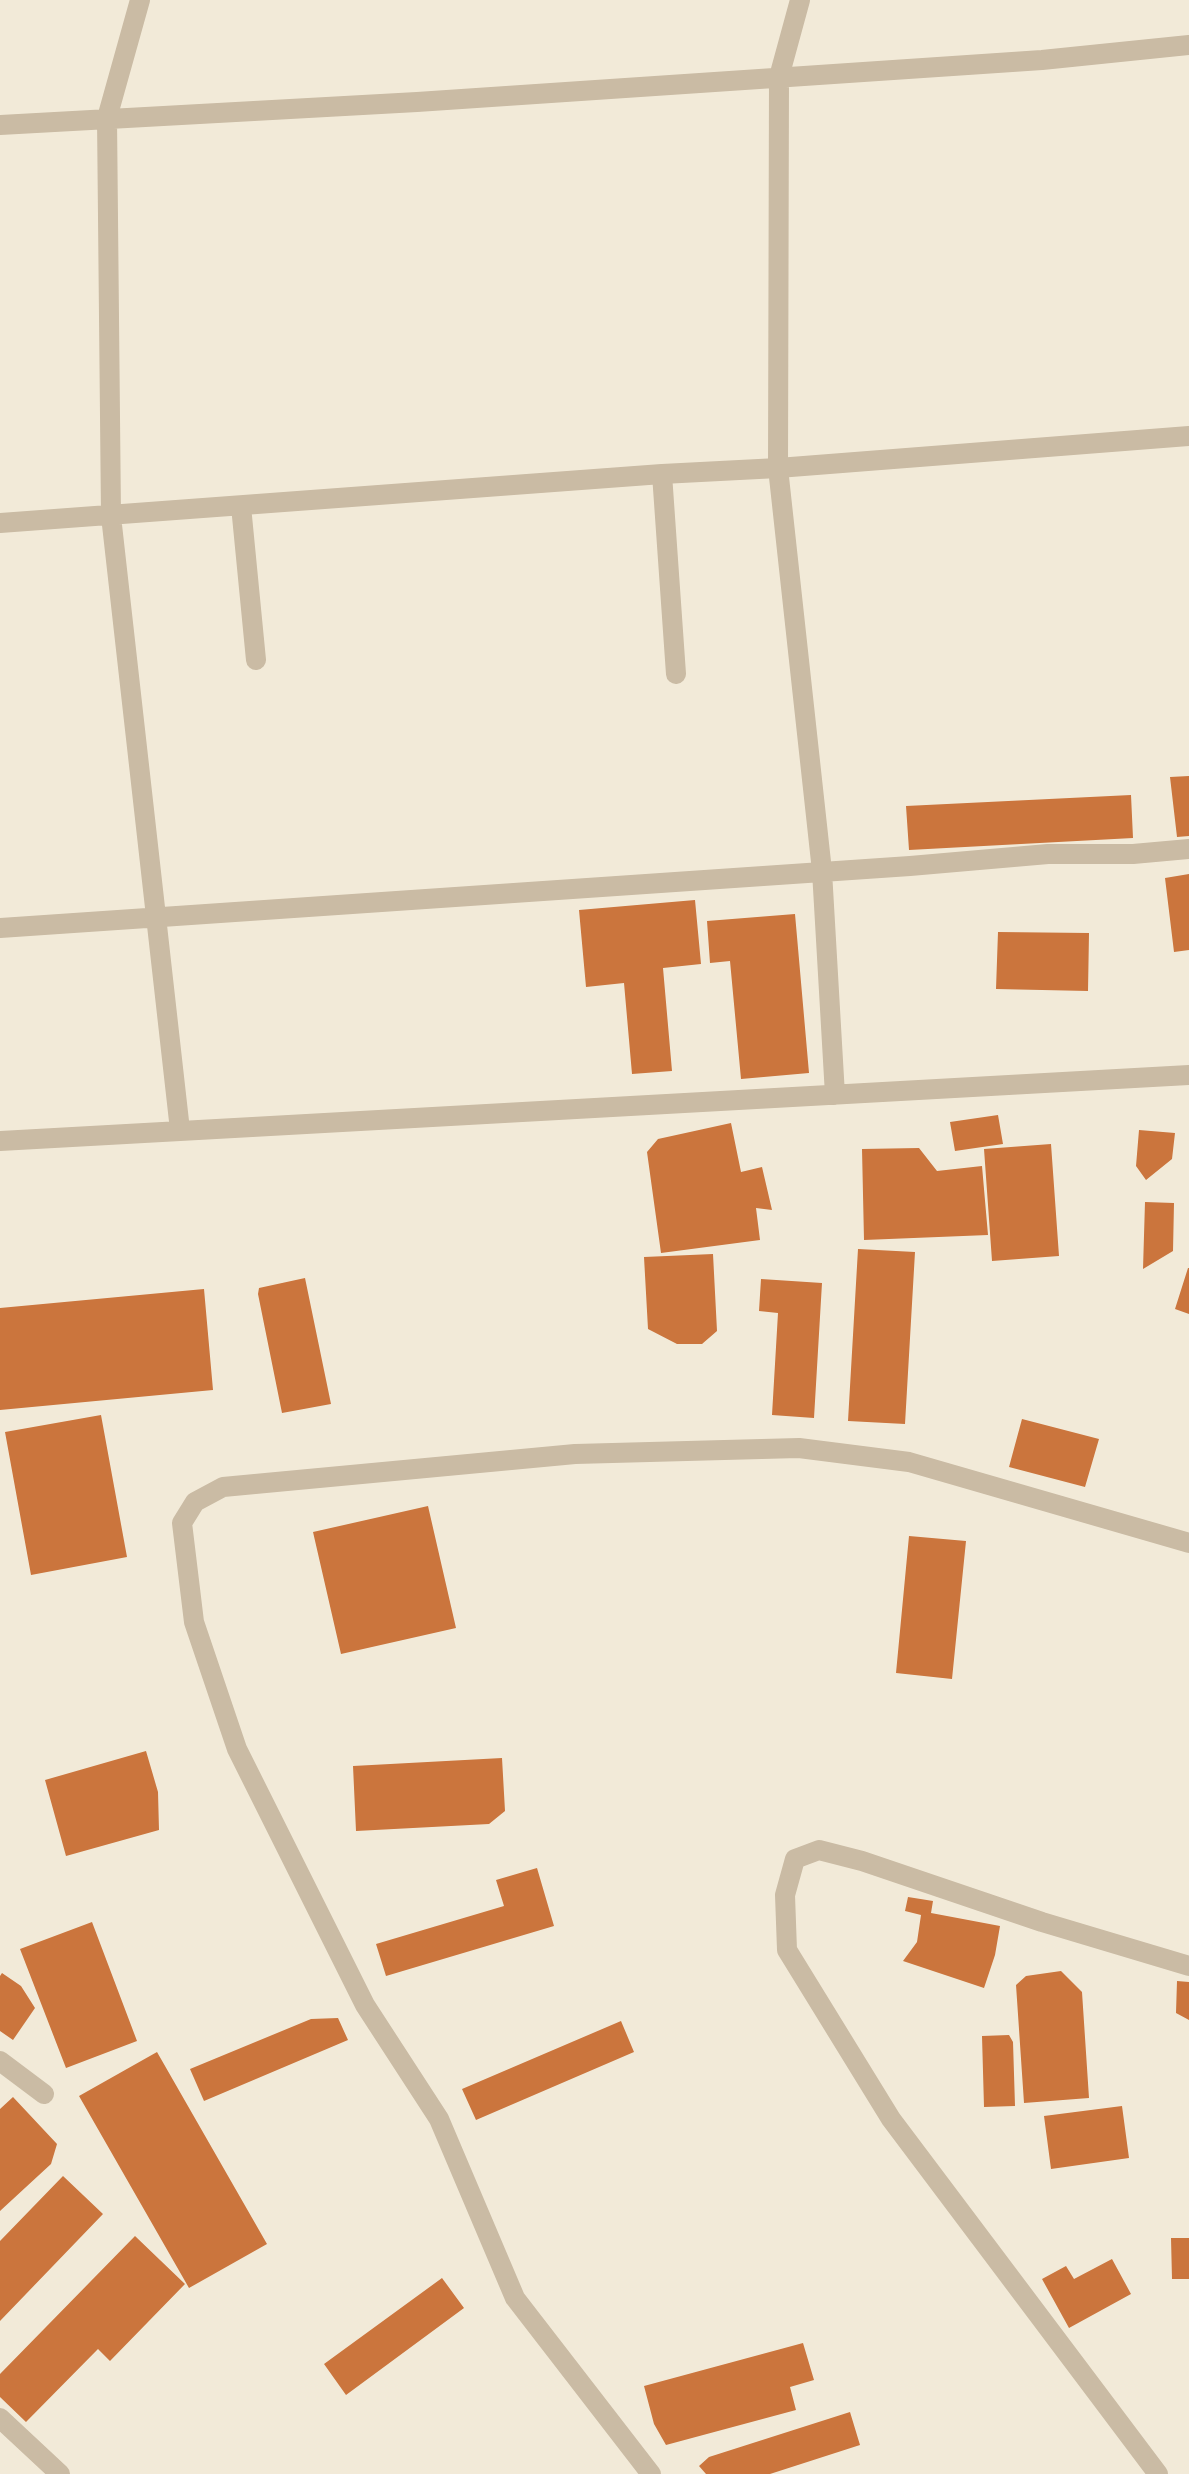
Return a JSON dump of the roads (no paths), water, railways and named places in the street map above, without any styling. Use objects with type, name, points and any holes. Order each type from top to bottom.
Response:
[{"type":"street","points":[[140,0],[107,118],[111,516],[180,1130]]},
{"type":"street","points":[[800,0],[779,77],[778,468],[822,871],[835,1095]]},
{"type":"street","points":[[0,125],[417,102],[1042,60],[1189,45]]},
{"type":"street","points":[[0,523],[1189,436]]},
{"type":"street","points":[[662,474],[676,674]]},
{"type":"street","points":[[241,506],[256,660]]},
{"type":"street","points":[[0,928],[1048,854],[1133,854],[1189,849]]},
{"type":"street","points":[[0,1141],[1189,1075]]},
{"type":"street","points":[[651,2474],[515,2298],[439,2119],[365,2005],[237,1749],[194,1622],[182,1523],[195,1502],[223,1487],[575,1454],[799,1448],[909,1462],[1189,1543]]},
{"type":"street","points":[[1158,2474],[891,2119],[787,1950],[785,1895],[795,1859],[819,1850],[1189,1966]]},
{"type":"street","points":[[0,2061],[44,2094]]},
{"type":"street","points":[[0,2418],[60,2474]]}]
